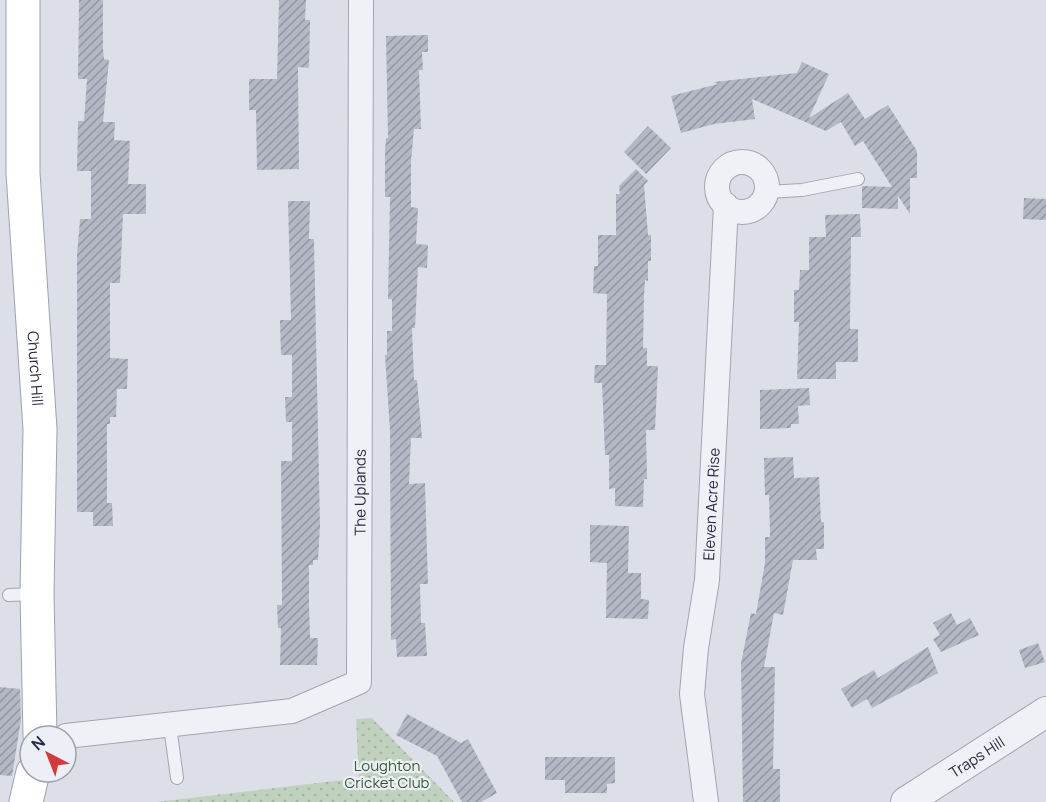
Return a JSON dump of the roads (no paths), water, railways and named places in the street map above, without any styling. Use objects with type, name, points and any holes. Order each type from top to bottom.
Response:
[{"type":"main road","name":"Church Hill","points":[[23,0],[23,173],[40,429],[23,594],[39,724]]},
{"type":"main road","points":[[26,802],[30,784]]},
{"type":"street","name":"The Uplands","points":[[78,735],[292,711],[359,682],[361,0]]},
{"type":"street","points":[[738,162],[746,162],[760,170],[767,184],[766,192],[757,206],[741,212],[726,205],[718,192],[717,183],[724,170],[738,162]]},
{"type":"street","name":"Eleven Acre Rise","points":[[706,802],[692,694],[696,648],[707,580],[726,205]]},
{"type":"street","name":"Traps Hill","points":[[906,802],[1046,712]]},
{"type":"lane","points":[[766,192],[802,190],[858,178]]},
{"type":"lane","points":[[170,726],[177,778]]},
{"type":"park label","name":"Loughton Cricket Club","points":[[387,774]]}]
